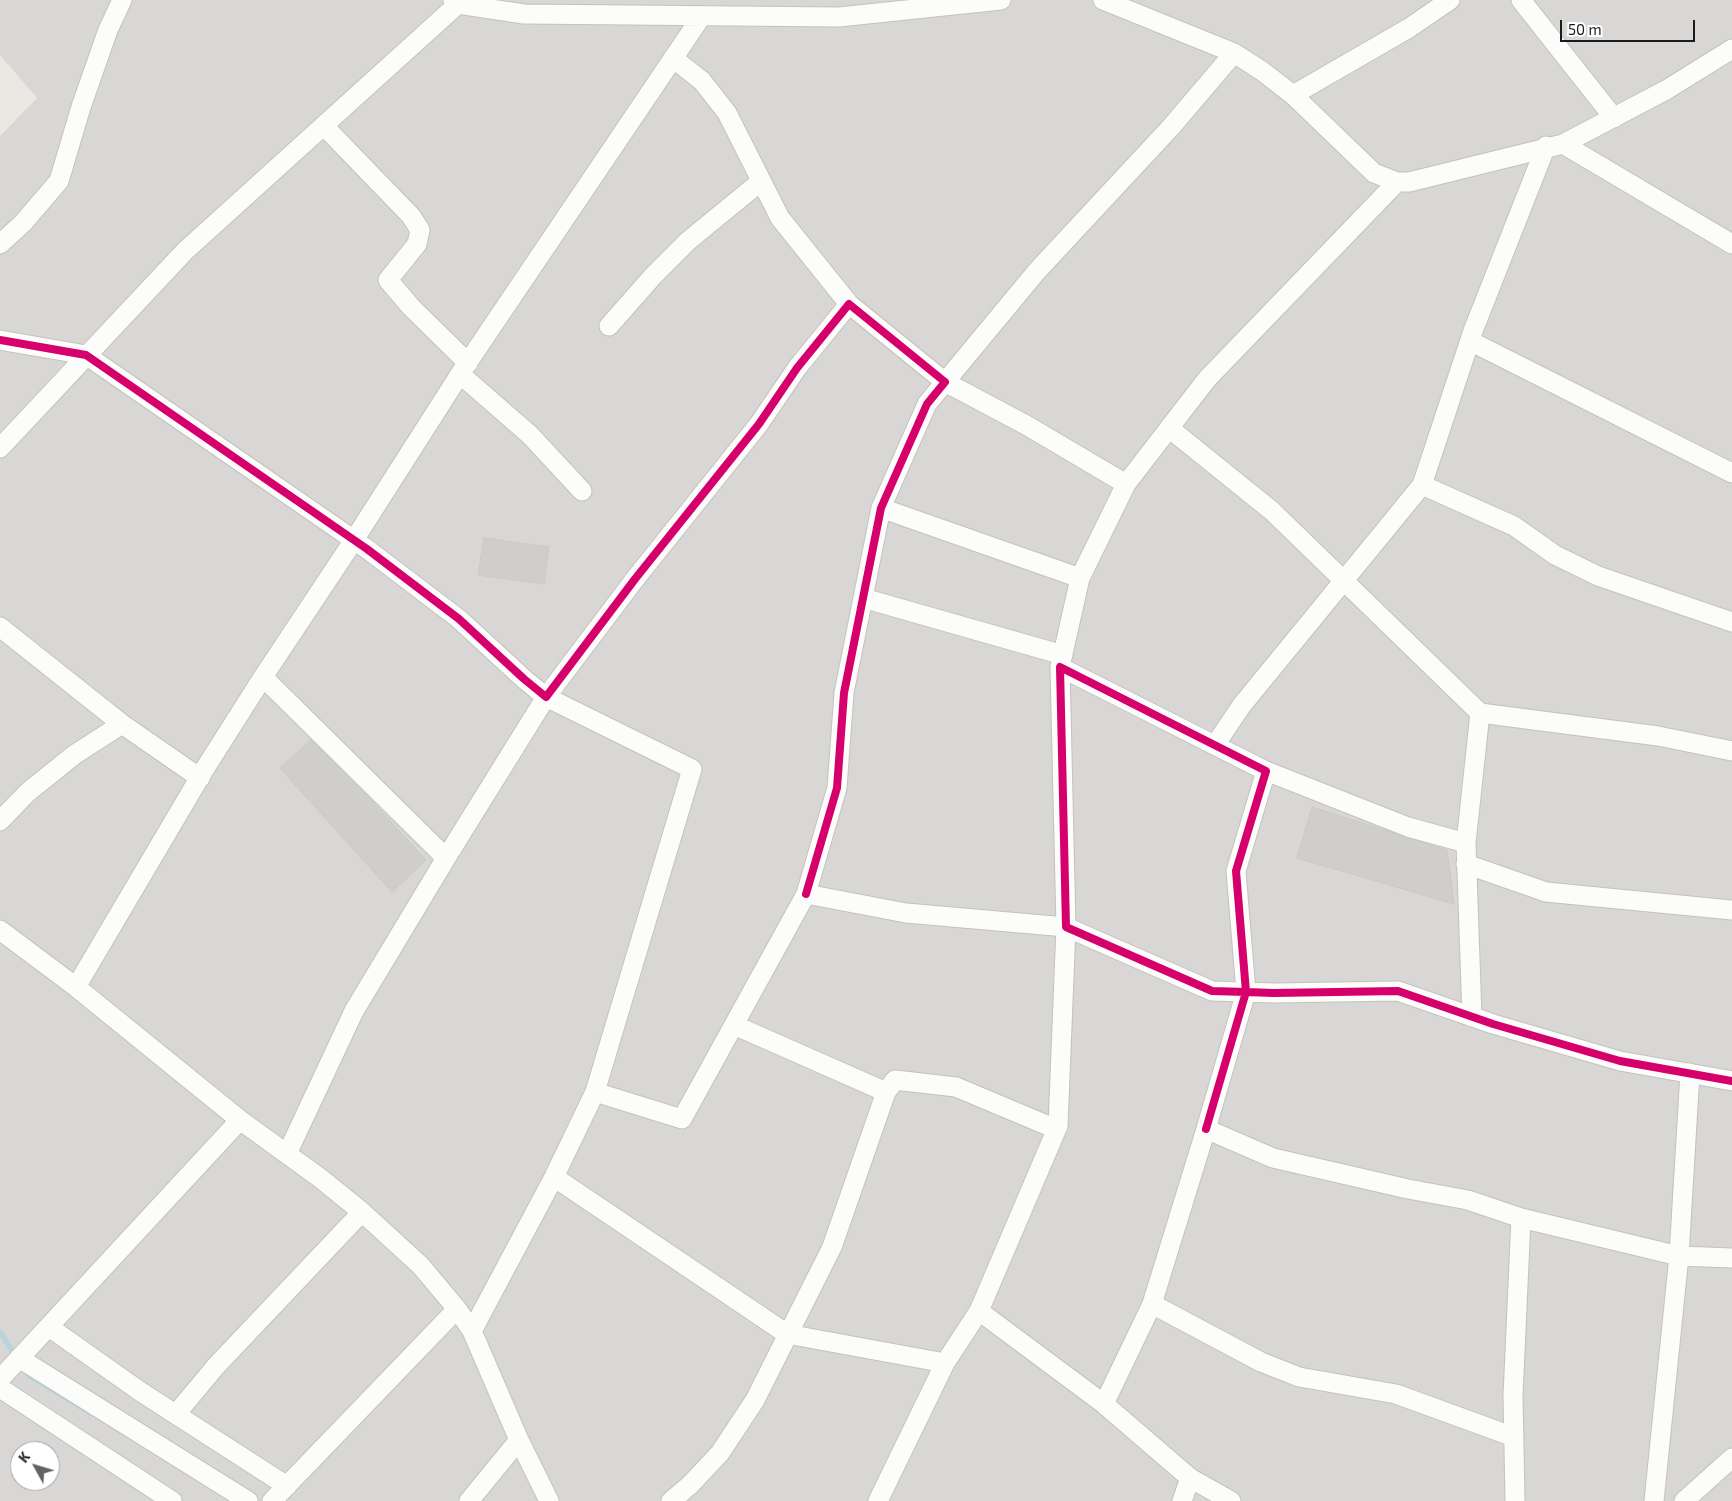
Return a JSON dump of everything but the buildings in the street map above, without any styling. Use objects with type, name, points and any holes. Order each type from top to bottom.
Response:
[{"type":"street","points":[[0,244],[22,223],[59,181],[80,107],[108,30],[122,0]]},
{"type":"street","points":[[722,17],[733,0]]},
{"type":"street","points":[[0,448],[185,251],[324,126],[456,2],[524,14],[839,17],[1000,0]]},
{"type":"street","points":[[1103,0],[1234,53],[1262,71],[1293,95],[1374,174],[1397,182],[1409,182],[1555,145],[1614,118],[1666,90],[1732,49]]},
{"type":"street","points":[[1293,95],[1408,28],[1450,0]]},
{"type":"street","points":[[1521,0],[1614,118]]},
{"type":"street","points":[[76,987],[200,778],[263,677],[464,369],[701,17]]},
{"type":"street","points":[[595,1092],[682,1119],[806,894],[837,788],[844,693],[881,508],[927,404],[1037,271],[1171,127],[1234,53]]},
{"type":"street","points":[[673,58],[702,81],[727,113],[760,182],[780,218],[849,304],[945,382],[1026,425],[1126,484]]},
{"type":"street","points":[[324,126],[411,216],[420,230],[417,244],[388,280],[464,369],[530,435],[582,491]]},
{"type":"street","points":[[1555,145],[1728,235]]},
{"type":"street","points":[[1215,745],[1242,705],[1422,485],[1470,341],[1555,145]]},
{"type":"street","points":[[609,326],[653,276],[688,241],[760,182]]},
{"type":"street","points":[[878,1501],[946,1363],[979,1311],[1056,1129],[1066,927],[1061,661],[1080,578],[1126,484],[1207,380],[1397,182]]},
{"type":"street","points":[[287,1154],[354,1010],[546,697],[635,579],[759,424],[796,368],[849,304]]},
{"type":"street","points":[[0,340],[86,355],[354,540],[459,619],[546,697],[692,769],[595,1092],[554,1177],[472,1331]]},
{"type":"street","points":[[1470,341],[1732,473]]},
{"type":"street","points":[[1169,428],[1272,511],[1480,713],[1658,736],[1732,751]]},
{"type":"street","points":[[1422,485],[1514,526],[1555,555],[1598,576],[1732,622]]},
{"type":"street","points":[[881,508],[1080,578]]},
{"type":"street","points":[[863,598],[1061,661],[1266,771],[1408,827],[1466,843]]},
{"type":"street","points":[[0,627],[122,724],[200,778]]},
{"type":"street","points":[[263,677],[446,858]]},
{"type":"street","points":[[1472,1017],[1466,843],[1480,713]]},
{"type":"street","points":[[0,821],[28,792],[122,724]]},
{"type":"street","points":[[1104,1404],[1152,1304],[1206,1130],[1246,992],[1236,871],[1266,771]]},
{"type":"street","points":[[1466,864],[1546,892],[1732,910]]},
{"type":"street","points":[[806,894],[906,913],[1066,927],[1212,991],[1398,991],[1472,1017],[1620,1061],[1732,1081]]},
{"type":"street","points":[[0,930],[76,987],[240,1120],[362,1212],[421,1266],[457,1309],[472,1331],[519,1440],[550,1501]]},
{"type":"street","points":[[734,1025],[886,1092]]},
{"type":"street","points":[[1654,1501],[1679,1256],[1690,1074]]},
{"type":"street","points":[[671,1501],[706,1470],[733,1436],[755,1400],[832,1247],[886,1092],[896,1080],[956,1087],[1056,1129]]},
{"type":"street","points":[[0,1379],[240,1120]]},
{"type":"street","points":[[1206,1130],[1273,1158],[1408,1189],[1468,1200],[1521,1218],[1679,1256],[1732,1258]]},
{"type":"street","points":[[554,1177],[787,1334],[946,1363]]},
{"type":"street","points":[[176,1414],[216,1366],[362,1212]]},
{"type":"street","points":[[1515,1501],[1514,1396],[1521,1218]]},
{"type":"street","points":[[1152,1304],[1261,1362],[1299,1377],[1396,1394],[1514,1437]]},
{"type":"street","points":[[272,1501],[457,1309]]},
{"type":"street","points":[[979,1311],[1104,1404],[1190,1478],[1231,1501]]},
{"type":"street","points":[[49,1327],[141,1392],[287,1486]]},
{"type":"street","points":[[19,1358],[248,1501]]},
{"type":"street","points":[[0,1388],[172,1501]]},
{"type":"street","points":[[469,1501],[519,1440]]},
{"type":"street","points":[[1684,1501],[1732,1458]]},
{"type":"street","points":[[1182,1501],[1190,1478]]},
{"type":"shaded area","points":[[0,0],[1732,0],[1732,1501],[0,1501],[0,136],[37,98],[0,55]]},
{"type":"waterway","points":[[0,1332],[16,1357]]},
{"type":"waterway","points":[[24,1369],[28,1375],[89,1412]]},
{"type":"cycle path","points":[[0,340],[86,355],[367,549],[459,619],[546,697],[635,579],[759,424],[797,368],[849,304],[945,382],[927,404],[881,508],[844,693],[837,788],[806,894]]},
{"type":"cycle path","points":[[1206,1129],[1246,992],[1236,871],[1266,771],[1060,667],[1066,927],[1212,991],[1246,992],[1274,993],[1398,991],[1493,1024],[1620,1061],[1732,1081]]}]
